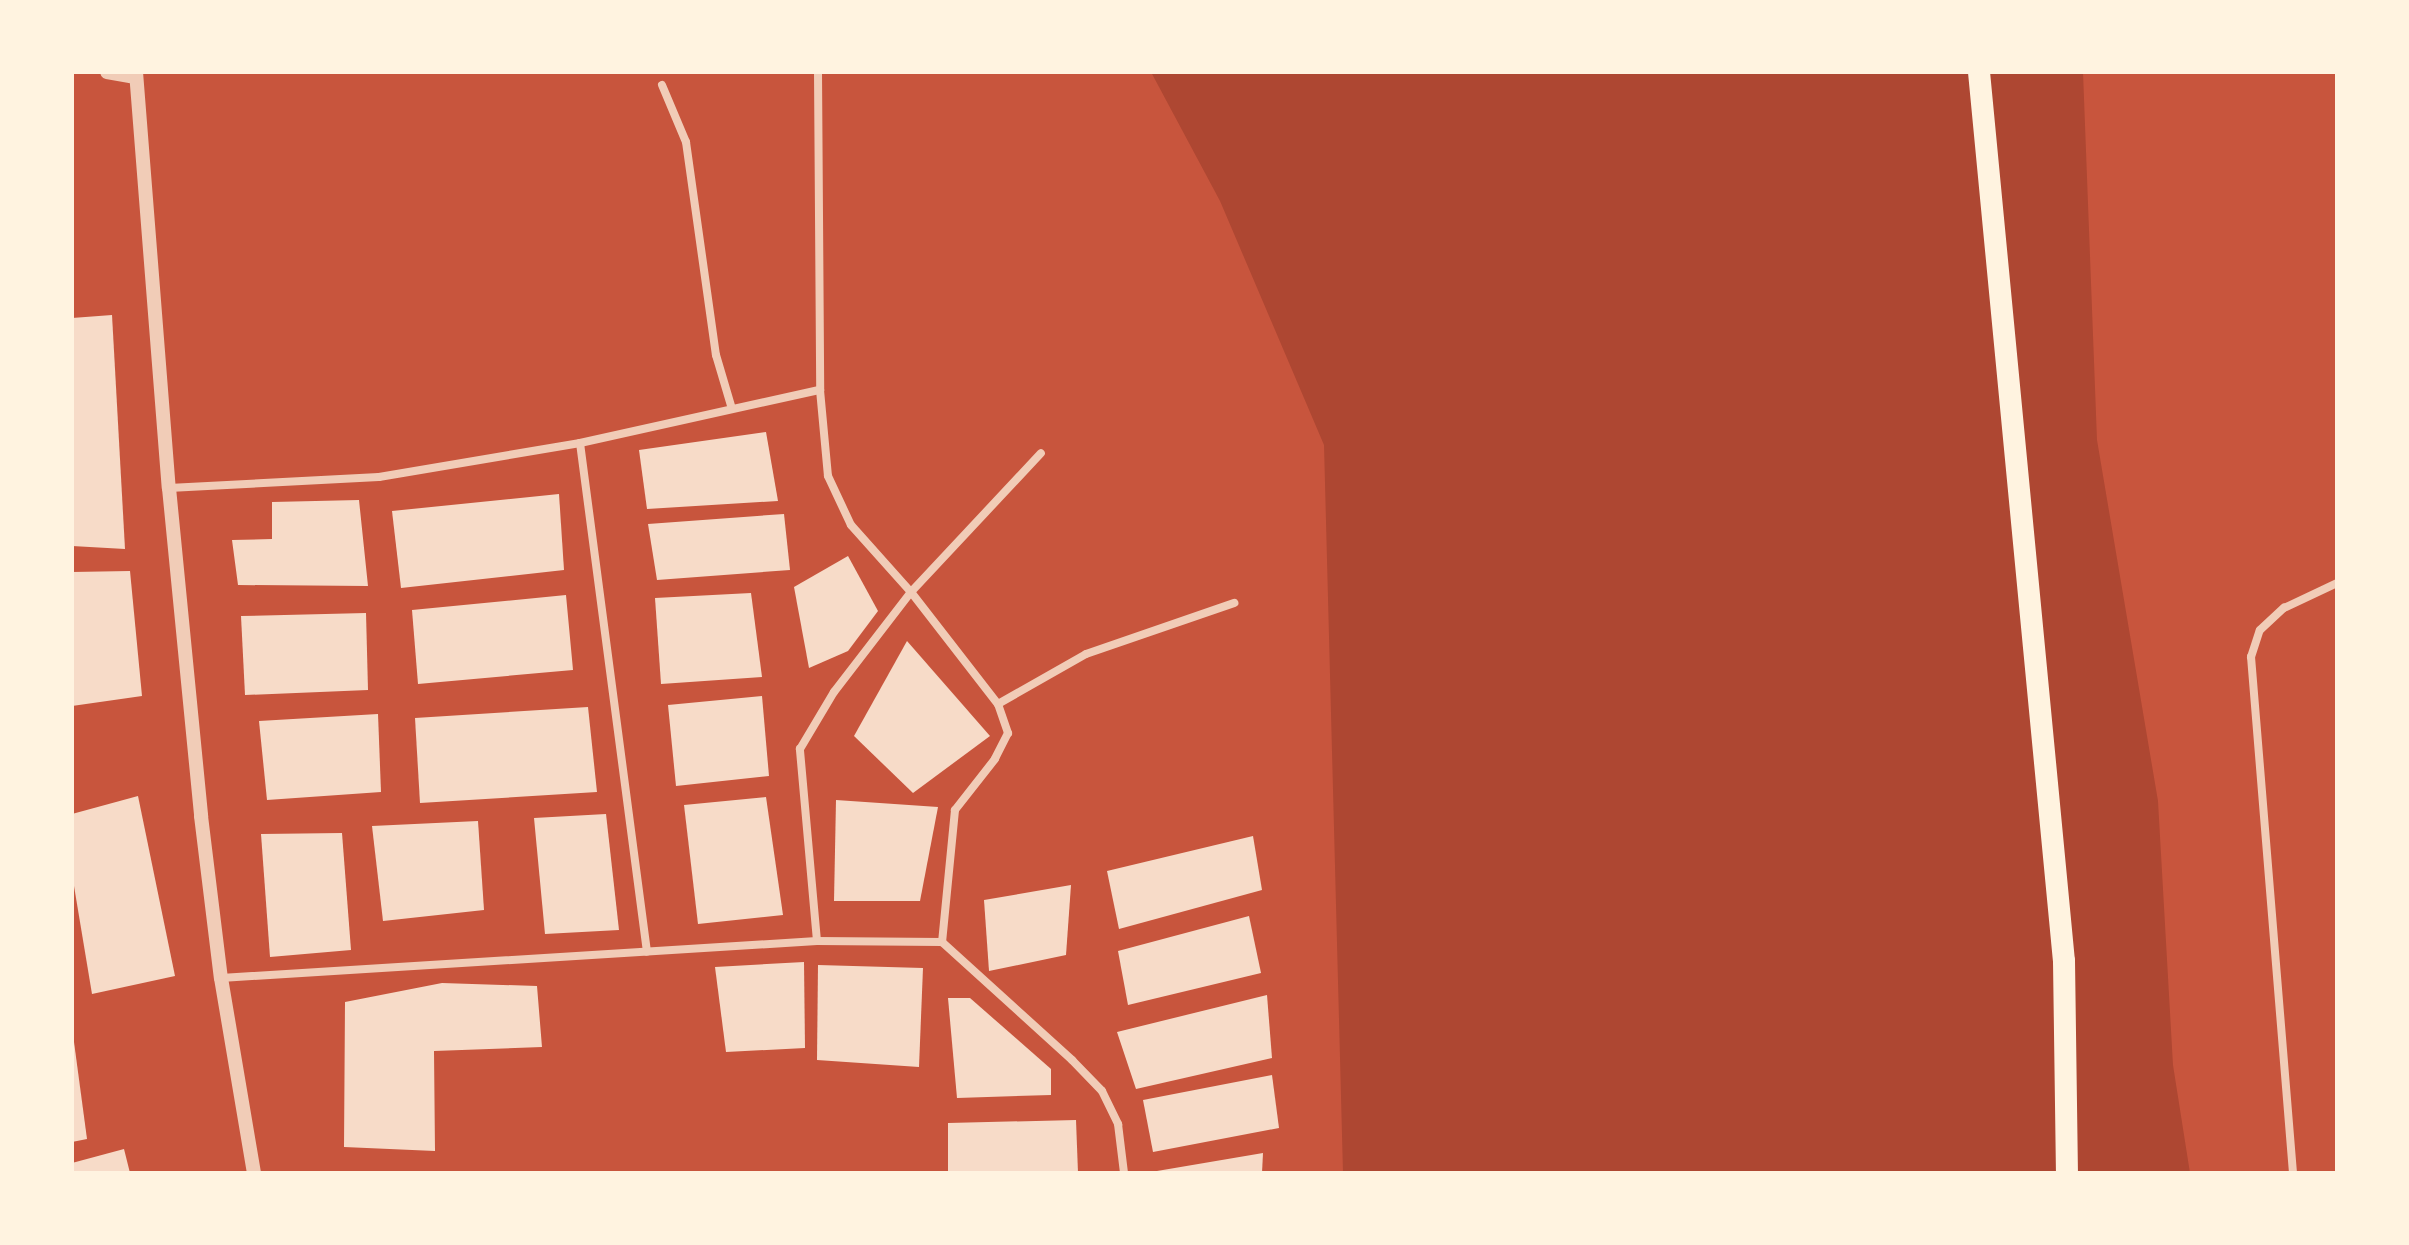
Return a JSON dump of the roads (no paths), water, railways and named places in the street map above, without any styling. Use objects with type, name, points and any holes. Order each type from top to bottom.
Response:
[{"type":"highway","points":[[1979,72],[2064,961],[2067,1173]]},
{"type":"street","points":[[107,72],[136,74],[169,488],[201,816],[221,978],[254,1173]]},
{"type":"street","points":[[818,72],[820,390],[828,476],[851,525],[911,592],[998,704],[1008,733],[995,759],[955,810],[942,942]]},
{"type":"street","points":[[662,85],[686,142],[716,355],[732,409]]},
{"type":"street","points":[[169,488],[379,477],[580,443],[820,390]]},
{"type":"street","points":[[580,443],[647,952]]},
{"type":"street","points":[[817,941],[800,749],[834,692],[911,592],[1041,453]]},
{"type":"street","points":[[2293,1173],[2251,657],[2260,630],[2284,608],[2337,583]]},
{"type":"street","points":[[998,704],[1086,654],[1234,603]]},
{"type":"street","points":[[221,978],[817,941],[942,942],[1102,1091],[1118,1124],[1124,1173]]}]
